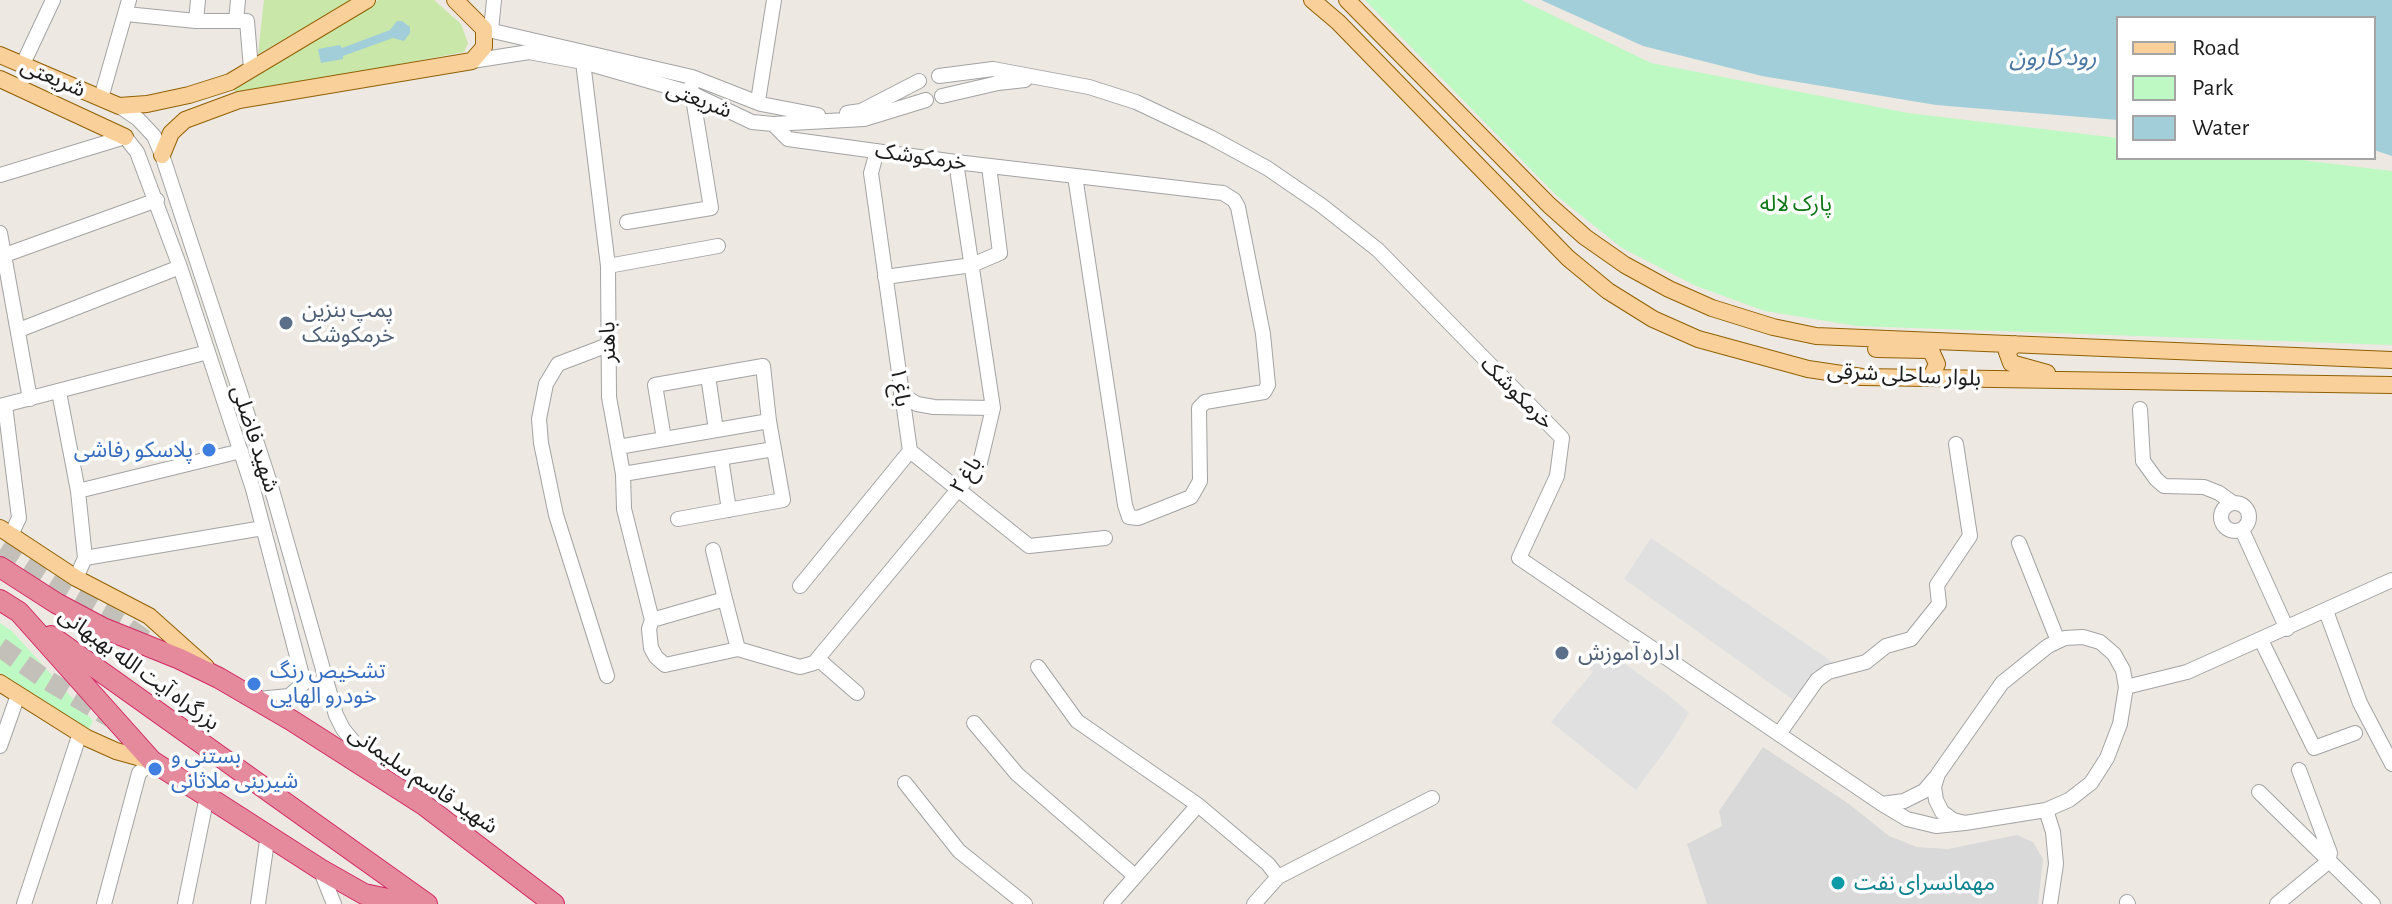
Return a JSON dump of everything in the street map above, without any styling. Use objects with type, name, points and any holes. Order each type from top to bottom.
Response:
[{"type":"highway","name":"بزرگراه آیت الله بهبهانی","points":[[0,567],[56,603],[103,628],[219,678]]},
{"type":"highway","name":"بزرگراه آیت الله بهبهانی","points":[[0,600],[427,904]]},
{"type":"highway","name":"بزرگراه آیت الله بهبهانی","points":[[19,612],[152,761]]},
{"type":"highway","name":"شهید قاسم سلیمانی","points":[[219,678],[424,805],[554,904]]},
{"type":"highway","points":[[152,761],[320,869],[378,900],[412,904]]},
{"type":"main road","points":[[119,106],[189,95],[230,82],[367,0]]},
{"type":"main road","points":[[455,0],[488,30],[484,47],[472,61]]},
{"type":"main road","name":"بلوار ساحلی شرقی","points":[[1312,0],[1338,22],[1531,223],[1608,291],[1653,319],[1698,339],[1808,369],[1862,377],[2392,385]]},
{"type":"main road","name":"بلوار ساحلی شرقی","points":[[1347,0],[1549,205],[1585,237],[1636,271],[1712,308],[1773,327],[1816,336],[2392,360]]},
{"type":"main road","name":"شریعتی","points":[[0,55],[119,106]]},
{"type":"main road","name":"شریعتی","points":[[162,155],[171,133],[185,120],[239,100],[472,61]]},
{"type":"main road","name":"شریعتی","points":[[0,79],[125,137]]},
{"type":"main road","points":[[1816,336],[1850,348],[1927,350],[1937,364],[1936,370],[1927,378]]},
{"type":"main road","points":[[2015,344],[2007,352],[2011,363],[2076,380]]},
{"type":"main road","points":[[6,532],[76,578],[149,616],[219,678]]},
{"type":"main road","points":[[0,683],[80,733],[116,751],[152,761]]},
{"type":"street","points":[[196,21],[198,0]]},
{"type":"street","points":[[236,21],[238,0]]},
{"type":"street","points":[[488,30],[494,0]]},
{"type":"street","points":[[750,119],[763,112],[757,102],[774,0]]},
{"type":"street","points":[[22,66],[49,1]]},
{"type":"street","points":[[101,98],[128,7],[196,21],[247,21],[251,69]]},
{"type":"street","name":"شریعتی","points":[[488,30],[692,77],[757,102],[812,118],[864,119],[926,100]]},
{"type":"street","name":"شریعتی","points":[[472,61],[529,52],[583,62],[691,93],[750,119],[773,124],[861,111],[919,81]]},
{"type":"street","name":"باهنر","points":[[583,62],[608,266],[609,397],[623,474],[624,509],[652,620]]},
{"type":"street","points":[[993,69],[1041,79],[998,83],[942,96],[937,100],[926,100],[918,92],[919,81],[928,74],[939,76],[993,69]]},
{"type":"street","points":[[939,76],[945,86],[942,96]]},
{"type":"street","points":[[627,222],[711,208],[691,93],[692,77]]},
{"type":"street","name":"خرمکوشک","points":[[1041,79],[1089,87],[1136,102],[1210,137],[1267,168],[1378,250],[1562,438],[1557,476],[1519,558],[1907,819],[1936,826],[1965,823],[2046,810],[2069,800],[2091,783],[2107,758],[2120,724],[2126,687]]},
{"type":"street","name":"شهید فاضلی","points":[[119,106],[138,119],[154,136],[162,155],[270,483],[343,729],[382,777]]},
{"type":"street","points":[[91,120],[101,130],[98,140],[92,145]]},
{"type":"street","name":"خرمکوشک","points":[[773,124],[788,139],[1223,193],[1234,200],[1238,207],[1263,334],[1268,385],[1264,392],[1205,402],[1199,408],[1200,481],[1191,497],[1138,518],[1129,517],[1125,505],[1075,176]]},
{"type":"street","points":[[0,175],[125,137]]},
{"type":"street","name":"شهید فاضلی","points":[[125,137],[137,152],[157,200],[241,451],[302,676]]},
{"type":"street","name":"باغ ۱","points":[[877,151],[871,173],[910,451]]},
{"type":"street","name":"باغ ۲","points":[[818,659],[980,463],[993,408],[956,162]]},
{"type":"street","points":[[885,277],[972,265],[1000,253],[989,166]]},
{"type":"street","points":[[5,255],[157,200]]},
{"type":"street","points":[[0,233],[30,399]]},
{"type":"street","points":[[608,266],[718,246]]},
{"type":"street","points":[[19,330],[180,267]]},
{"type":"street","points":[[607,676],[556,515],[539,419],[546,384],[558,364],[608,345]]},
{"type":"street","points":[[6,532],[19,518],[2,406],[208,352]]},
{"type":"street","points":[[664,439],[655,385],[763,366],[783,500],[678,519]]},
{"type":"street","points":[[708,376],[716,430]]},
{"type":"street","points":[[59,392],[78,491],[85,558],[76,578]]},
{"type":"street","points":[[901,394],[917,404],[934,407],[993,408]]},
{"type":"street","points":[[2140,409],[2143,461],[2156,479],[2164,486],[2204,487],[2245,507],[2249,515],[2248,523],[2242,530]]},
{"type":"street","points":[[618,447],[769,421]]},
{"type":"street","points":[[1779,734],[1817,680],[1828,672],[1866,662],[1886,646],[1911,639],[1939,604],[1937,585],[1970,536],[1956,444]]},
{"type":"street","points":[[623,474],[774,449]]},
{"type":"street","points":[[78,491],[241,451]]},
{"type":"street","points":[[800,586],[910,451],[1029,546],[1105,538]]},
{"type":"street","points":[[721,458],[729,510]]},
{"type":"street","points":[[2233,503],[2222,512],[2222,521],[2228,529],[2242,530]]},
{"type":"street","points":[[85,558],[263,528]]},
{"type":"street","points":[[2242,530],[2287,629]]},
{"type":"street","points":[[2019,543],[2058,641]]},
{"type":"street","points":[[713,550],[738,649]]},
{"type":"street","points":[[1882,804],[1904,801],[1924,791],[2002,683],[2058,641],[2083,637],[2100,642],[2119,662],[2126,687],[2187,672],[2392,580]]},
{"type":"street","points":[[725,599],[652,620],[649,629],[651,648],[656,657],[665,665],[738,649],[800,667],[818,659],[857,693]]},
{"type":"street","points":[[2326,611],[2360,703],[2392,764]]},
{"type":"street","points":[[2261,640],[2314,748],[2355,733]]},
{"type":"street","points":[[1038,667],[1077,721],[1198,805],[1268,864],[1278,877]]},
{"type":"street","points":[[302,676],[309,681],[317,680],[323,670]]},
{"type":"street","points":[[253,699],[289,696],[304,683],[302,676]]},
{"type":"street","points":[[0,746],[18,695]]},
{"type":"street","points":[[974,723],[1017,774],[1135,876]]},
{"type":"street","points":[[24,904],[80,733]]},
{"type":"street","points":[[104,904],[139,773],[152,761]]},
{"type":"street","points":[[2277,904],[2328,862],[2330,853],[2299,770]]},
{"type":"street","points":[[1938,774],[1934,787],[1942,812],[1953,820],[1965,823]]},
{"type":"street","points":[[905,783],[959,851],[1025,904]]},
{"type":"street","points":[[2259,792],[2373,904]]},
{"type":"street","points":[[185,904],[207,796]]},
{"type":"street","points":[[1254,904],[1278,877],[1432,798]]},
{"type":"street","points":[[1111,904],[1198,805]]},
{"type":"street","points":[[2046,810],[2053,832],[2056,864],[2050,904]]},
{"type":"street","points":[[258,904],[268,834]]},
{"type":"street","points":[[320,869],[334,904]]},
{"type":"shaded area","points":[[1651,538],[1837,665],[1806,709],[1624,579]]},
{"type":"shaded area","points":[[1603,648],[1689,713],[1636,790],[1551,722],[1593,672],[1589,668]]},
{"type":"shaded area","points":[[1763,747],[1849,804],[1889,836],[1917,847],[1948,849],[2017,835],[2033,842],[2043,859],[2038,904],[1707,904],[1687,844],[1722,826],[1719,811]]},
{"type":"green space","points":[[264,0],[352,0],[258,54]]},
{"type":"green space","points":[[378,0],[434,0],[461,24],[468,43],[464,52],[237,95],[233,86]]},
{"type":"green space","name":"پارک لاله","points":[[1365,0],[1521,0],[1651,63],[1908,113],[2116,138],[2116,160],[2301,160],[2392,171],[2392,345],[1857,326],[1765,311],[1696,286],[1622,248],[1557,196]]},
{"type":"green space","points":[[0,623],[12,631],[93,721],[88,730],[0,673]]},
{"type":"water","name":"رود کارون","points":[[1541,0],[2392,0],[2392,156],[2376,151],[2376,16],[2116,16],[2116,120],[1936,105],[1762,76],[1643,46]]},
{"type":"water","points":[[397,21],[410,27],[404,41],[393,38],[343,56],[343,59],[321,63],[318,49],[340,45],[342,48],[390,30]]},
{"type":"tunnel","points":[[0,550],[151,644]]},
{"type":"tunnel","points":[[0,647],[42,677],[111,718]]},
{"type":"place","name":"پمپ بنزین خرمکوشک","points":[[286,323]]},
{"type":"place","name":"پلاسکو رفاشی","points":[[209,450]]},
{"type":"place","name":"اداره آموزش","points":[[1562,653]]},
{"type":"place","name":"تشخیص رنگ خودرو الهایی","points":[[254,684]]},
{"type":"place","name":"بستنی و شیرینی ملاثانی","points":[[155,769]]},
{"type":"place","name":"مهمانسرای نفت","points":[[1838,883]]}]
